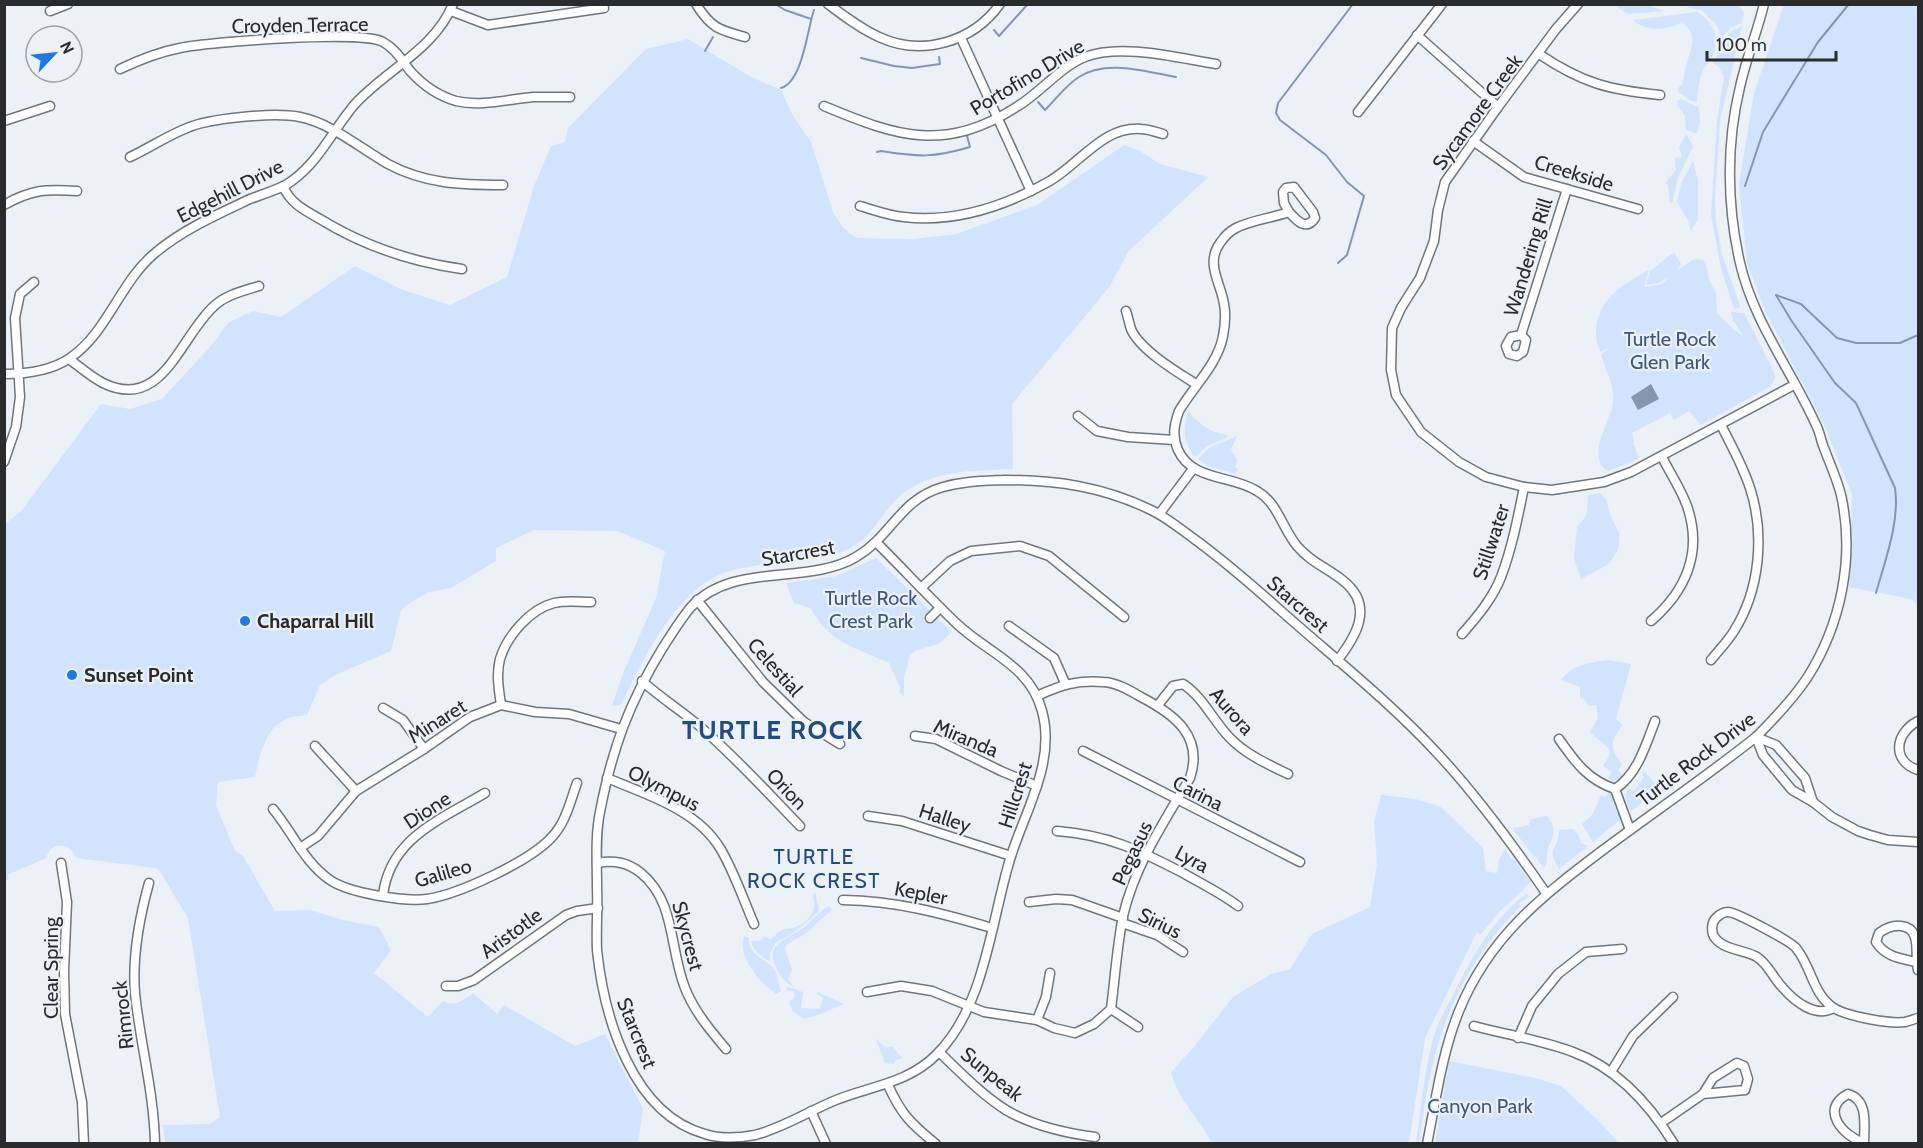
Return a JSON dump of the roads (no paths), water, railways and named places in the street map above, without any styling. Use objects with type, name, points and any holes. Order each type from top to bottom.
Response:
[{"type":"street","points":[[50,11],[68,4]]},
{"type":"street","points":[[696,4],[707,21],[722,31],[745,37]]},
{"type":"street","points":[[828,4],[880,38],[899,45],[918,47],[961,38],[982,23],[1000,4]]},
{"type":"street","points":[[1358,112],[1442,4]]},
{"type":"street","name":"Sycamore Creek","points":[[1578,4],[1556,29],[1445,182],[1434,241],[1420,278],[1401,308],[1392,328],[1390,370],[1396,395],[1421,432],[1459,462],[1486,477],[1524,487],[1552,490],[1604,482],[1631,472],[1794,385]]},
{"type":"street","name":"Turtle Rock Drive","points":[[1427,1143],[1450,1037],[1470,986],[1503,936],[1546,893],[1721,765],[1772,721],[1806,679],[1832,626],[1843,586],[1845,562],[1846,540],[1840,495],[1817,427],[1749,295],[1740,262],[1731,200],[1731,137],[1735,112],[1763,5]]},
{"type":"street","points":[[452,8],[488,25],[604,8]]},
{"type":"street","name":"Edgehill Drive","points":[[4,374],[46,369],[69,359],[90,341],[132,277],[154,254],[189,230],[248,200],[283,186],[313,161],[355,105],[432,36],[452,8]]},
{"type":"street","points":[[1417,35],[1498,107]]},
{"type":"street","name":"Croyden Terrace","points":[[120,69],[140,59],[180,48],[346,36],[382,41],[405,62],[422,83],[438,94],[456,101],[471,104],[535,97],[570,97]]},
{"type":"street","points":[[961,38],[1031,191]]},
{"type":"street","name":"Portofino Drive","points":[[824,106],[870,126],[914,136],[950,135],[971,129],[1019,106],[1084,57],[1126,52],[1216,64]]},
{"type":"street","points":[[1539,54],[1560,68],[1593,84],[1622,92],[1660,95]]},
{"type":"street","points":[[4,121],[50,106]]},
{"type":"street","points":[[130,157],[188,127],[207,122],[274,116],[299,117],[335,132],[390,165],[415,176],[438,182],[503,185]]},
{"type":"street","points":[[860,206],[903,217],[931,218],[992,208],[1031,191],[1069,169],[1101,140],[1123,131],[1141,129],[1163,134]]},
{"type":"street","name":"Creekside","points":[[1473,141],[1524,177],[1638,209]]},
{"type":"street","points":[[283,186],[290,200],[299,207],[344,233],[380,250],[438,266],[462,269]]},
{"type":"street","points":[[1294,187],[1315,218],[1311,223],[1301,224],[1289,212],[1284,203],[1283,192],[1286,188],[1294,187]]},
{"type":"street","points":[[4,205],[21,195],[44,189],[77,191]]},
{"type":"street","name":"Wandering Rill","points":[[1521,335],[1567,189]]},
{"type":"street","points":[[1289,212],[1236,228],[1217,247],[1213,255],[1213,267],[1225,306],[1226,322],[1223,338],[1218,353],[1179,411],[1175,421],[1174,440],[1180,453],[1193,469],[1258,491],[1274,506],[1291,539],[1300,549],[1320,567],[1348,585],[1355,595],[1360,610],[1360,626],[1353,640],[1337,661]]},
{"type":"street","points":[[4,462],[17,417],[20,397],[15,318],[20,294],[34,282]]},
{"type":"street","points":[[69,359],[102,382],[128,391],[141,389],[154,382],[165,372],[213,308],[232,295],[259,286]]},
{"type":"street","points":[[1126,311],[1132,331],[1150,351],[1167,366],[1196,384]]},
{"type":"street","points":[[1078,416],[1097,431],[1128,437],[1174,440]]},
{"type":"street","points":[[1711,660],[1734,631],[1746,607],[1755,581],[1758,558],[1756,509],[1750,487],[1721,425]]},
{"type":"street","points":[[1651,621],[1667,607],[1678,592],[1688,572],[1692,556],[1693,531],[1687,506],[1662,457]]},
{"type":"street","points":[[1160,513],[1193,469]]},
{"type":"street","name":"Starcrest","points":[[888,1084],[843,1097],[764,1133],[740,1138],[707,1140],[663,1112],[644,1092],[624,1053],[610,1018],[602,983],[597,945],[597,821],[621,729],[642,681],[674,629],[697,600],[718,588],[743,579],[839,565],[877,543],[907,506],[934,489],[967,481],[1032,480],[1065,483],[1124,498],[1160,513],[1257,590],[1395,712],[1436,752],[1505,835],[1546,893]]},
{"type":"street","name":"Stillwater","points":[[1462,634],[1480,614],[1500,579],[1512,541],[1524,487]]},
{"type":"street","name":"Hillcrest","points":[[877,543],[963,630],[1018,669],[1029,682],[1043,712],[1046,749],[1037,786],[1011,856],[969,1006],[939,1052],[924,1065],[888,1084]]},
{"type":"street","points":[[921,588],[950,561],[971,551],[1020,546],[1049,556],[1124,617]]},
{"type":"street","name":"Celestial","points":[[697,600],[763,682],[804,722],[840,744]]},
{"type":"street","points":[[591,602],[552,603],[532,613],[523,622],[507,644],[500,659],[498,673],[501,705],[535,712],[569,714],[621,729]]},
{"type":"street","points":[[930,618],[940,608]]},
{"type":"street","points":[[1009,626],[1054,658],[1065,683]]},
{"type":"street","name":"Orion","points":[[642,681],[726,749],[800,826]]},
{"type":"street","name":"Pegasus","points":[[1037,696],[1065,683],[1105,682],[1131,691],[1158,705],[1179,721],[1193,750],[1194,765],[1190,778],[1146,854],[1135,879],[1123,921],[1112,1008]]},
{"type":"street","name":"Aurora","points":[[1158,705],[1173,686],[1182,684],[1194,691],[1230,738],[1250,755],[1288,774]]},
{"type":"street","name":"Minaret","points":[[300,848],[318,836],[356,791],[470,717],[501,705]]},
{"type":"street","points":[[383,708],[403,720],[424,749]]},
{"type":"street","points":[[1615,789],[1626,782],[1655,721]]},
{"type":"street","points":[[1918,721],[1903,735],[1899,750],[1902,760],[1911,768],[1918,770]]},
{"type":"street","name":"Miranda","points":[[915,735],[936,739],[1037,786]]},
{"type":"street","points":[[1756,736],[1776,745],[1805,778],[1813,802]]},
{"type":"street","points":[[1756,736],[1763,754],[1792,790],[1813,802],[1832,817],[1858,831],[1888,840],[1918,842]]},
{"type":"street","points":[[1559,739],[1584,772],[1599,783],[1615,789],[1630,830]]},
{"type":"street","points":[[315,746],[356,791]]},
{"type":"street","name":"Carina","points":[[1083,751],[1111,764],[1176,801],[1300,862]]},
{"type":"street","name":"Olympus","points":[[607,778],[688,815],[708,832],[720,848],[754,924]]},
{"type":"street","name":"Galileo","points":[[273,809],[314,867],[331,881],[358,891],[383,896],[427,899],[498,874],[543,846],[563,823],[577,783]]},
{"type":"street","name":"Dione","points":[[383,896],[390,867],[409,840],[485,793]]},
{"type":"street","name":"Halley","points":[[868,816],[902,821],[1011,856]]},
{"type":"street","name":"Lyra","points":[[1057,831],[1095,835],[1123,844],[1221,893],[1238,906]]},
{"type":"street","name":"Skycrest","points":[[597,863],[621,862],[635,868],[649,880],[661,897],[670,919],[677,963],[684,987],[694,1009],[726,1049]]},
{"type":"street","name":"Clear Spring","points":[[61,863],[67,902],[65,1014],[82,1102],[84,1143]]},
{"type":"street","name":"Rimrock","points":[[149,883],[140,916],[135,949],[135,991],[151,1092],[155,1143]]},
{"type":"street","name":"Sirius","points":[[1029,902],[1056,898],[1072,900],[1157,935],[1183,952]]},
{"type":"street","name":"Kepler","points":[[843,900],[903,904],[934,910],[992,928]]},
{"type":"street","name":"Aristotle","points":[[446,986],[458,986],[474,980],[566,915],[577,910],[598,908]]},
{"type":"street","points":[[1833,1008],[1823,1013],[1816,1012],[1781,987],[1766,965],[1758,958],[1716,939],[1712,931],[1713,922],[1718,915],[1729,912],[1739,914],[1758,927],[1786,939],[1803,958],[1817,991],[1833,1008],[1874,1021],[1906,1022],[1918,1018]]},
{"type":"street","points":[[1900,926],[1910,928],[1916,942],[1917,966],[1882,951],[1876,942],[1879,933],[1886,928],[1900,926]]},
{"type":"street","points":[[1518,1038],[1532,1006],[1558,974],[1586,952],[1622,949]]},
{"type":"street","points":[[1037,1020],[1046,997],[1050,973]]},
{"type":"street","points":[[867,992],[901,986],[932,991],[984,1012],[1037,1020],[1054,1028],[1075,1033],[1094,1024],[1112,1008],[1138,1027]]},
{"type":"street","points":[[1611,1072],[1633,1036],[1673,997]]},
{"type":"street","points":[[1474,1026],[1574,1052],[1611,1072],[1644,1102],[1674,1143]]},
{"type":"street","name":"Sunpeak","points":[[939,1052],[986,1095],[1007,1110],[1049,1128],[1095,1137]]},
{"type":"street","points":[[1661,1123],[1703,1094],[1713,1078],[1737,1064],[1744,1066],[1748,1079],[1744,1090],[1703,1094]]},
{"type":"street","points":[[888,1084],[896,1103],[907,1119],[936,1143]]},
{"type":"street","points":[[1848,1094],[1854,1096],[1863,1107],[1863,1143],[1852,1139],[1844,1132],[1837,1120],[1834,1109],[1848,1094]]},
{"type":"street","points":[[811,1111],[826,1143]]},
{"type":"waterway","points":[[775,4],[811,19]]},
{"type":"waterway","points":[[994,30],[999,36],[1028,4]]},
{"type":"waterway","points":[[1338,263],[1347,255],[1364,196],[1347,182],[1326,155],[1280,120],[1276,113],[1278,103],[1353,4]]},
{"type":"waterway","points":[[1745,186],[1763,132],[1818,42],[1849,4]]},
{"type":"waterway","points":[[781,88],[794,76],[799,66],[814,10]]},
{"type":"waterway","points":[[705,51],[713,37]]},
{"type":"waterway","points":[[861,58],[912,68],[940,64],[939,57]]},
{"type":"waterway","points":[[1038,102],[1045,110],[1074,80],[1102,69],[1127,68],[1176,77]]},
{"type":"waterway","points":[[877,152],[936,155],[970,147],[967,136]]},
{"type":"waterway","points":[[1776,295],[1835,383],[1856,403],[1895,488],[1894,527],[1876,593]]},
{"type":"waterway","points":[[1776,295],[1801,304],[1837,338],[1856,343],[1900,343],[1918,335]]},
{"type":"place","name":"Chaparral Hill","points":[[245,621]]},
{"type":"place","name":"Sunset Point","points":[[72,675]]},
{"type":"district","name":"TURTLE ROCK","points":[[773,730]]},
{"type":"district","name":"TURTLE ROCK CREST","points":[[814,868]]},
{"type":"park label","name":"Turtle Rock Glen Park","points":[[1670,350]]},
{"type":"park label","name":"Turtle Rock Crest Park","points":[[871,610]]},
{"type":"park label","name":"Canyon Park","points":[[1480,1106]]}]
